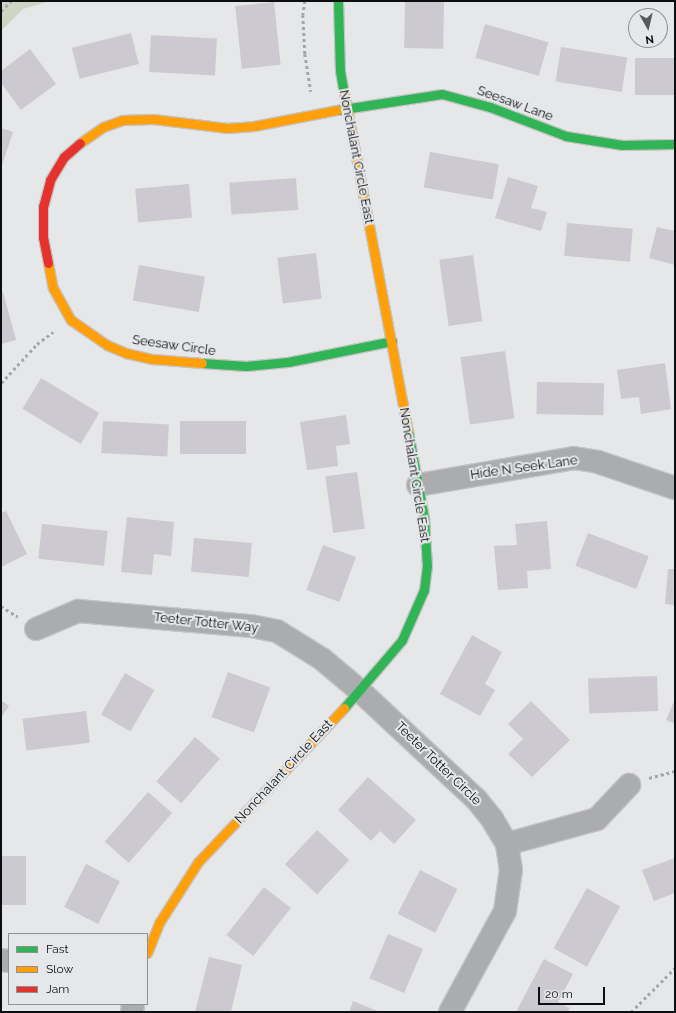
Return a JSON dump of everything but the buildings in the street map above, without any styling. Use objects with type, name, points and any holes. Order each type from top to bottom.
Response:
[{"type":"street","name":"Nonchalant Circle East","points":[[148,950],[159,923],[198,862],[360,691],[402,640],[424,590],[426,544],[418,485],[347,108],[338,49],[338,1]]},
{"type":"street","name":"Seesaw Lane","points":[[347,108],[442,94],[490,107],[573,138],[622,145],[675,144]]},
{"type":"street","name":"Seesaw Circle","points":[[347,108],[254,126],[227,128],[153,119],[122,120],[103,127],[82,141],[64,157],[50,180],[43,207],[42,237],[53,288],[71,320],[107,345],[126,353],[210,365],[246,366],[288,362],[392,341]]},
{"type":"street","name":"Hide N Seek Lane","points":[[418,485],[574,458],[598,462],[675,488]]},
{"type":"street","name":"Teeter Totter Way","points":[[36,628],[78,611],[251,626],[277,631],[298,642],[360,691]]},
{"type":"street","name":"Teeter Totter Circle","points":[[360,691],[476,799],[492,819],[507,844],[511,870],[505,911],[450,1012]]},
{"type":"street","points":[[507,844],[597,819],[629,785]]},
{"type":"path","points":[[1,11],[11,1]]},
{"type":"path","points":[[305,1],[303,14],[305,54],[312,96]]},
{"type":"path","points":[[1,383],[37,344],[71,320]]},
{"type":"path","points":[[630,1012],[675,968]]},
{"type":"green space","points":[[1,1],[51,1],[23,9],[1,31]]},
{"type":"traffic: fast","points":[[338,1],[340,71],[344,93]]},
{"type":"traffic: fast","points":[[337,110],[442,94],[490,107],[566,136],[622,145],[675,144]]},
{"type":"traffic: fast","points":[[202,363],[246,366],[288,362],[392,341]]},
{"type":"traffic: fast","points":[[344,708],[402,640],[424,590],[427,566],[424,518],[408,431]]},
{"type":"traffic: slow","points":[[344,93],[408,431]]},
{"type":"traffic: slow","points":[[80,143],[103,127],[122,120],[153,119],[227,128],[254,126],[337,110]]},
{"type":"traffic: slow","points":[[48,263],[53,288],[71,320],[107,345],[126,353],[153,359],[202,363]]},
{"type":"traffic: slow","points":[[148,950],[159,923],[198,862],[344,708]]},
{"type":"traffic: jam","points":[[48,263],[43,237],[43,207],[50,180],[64,157],[80,143]]}]
